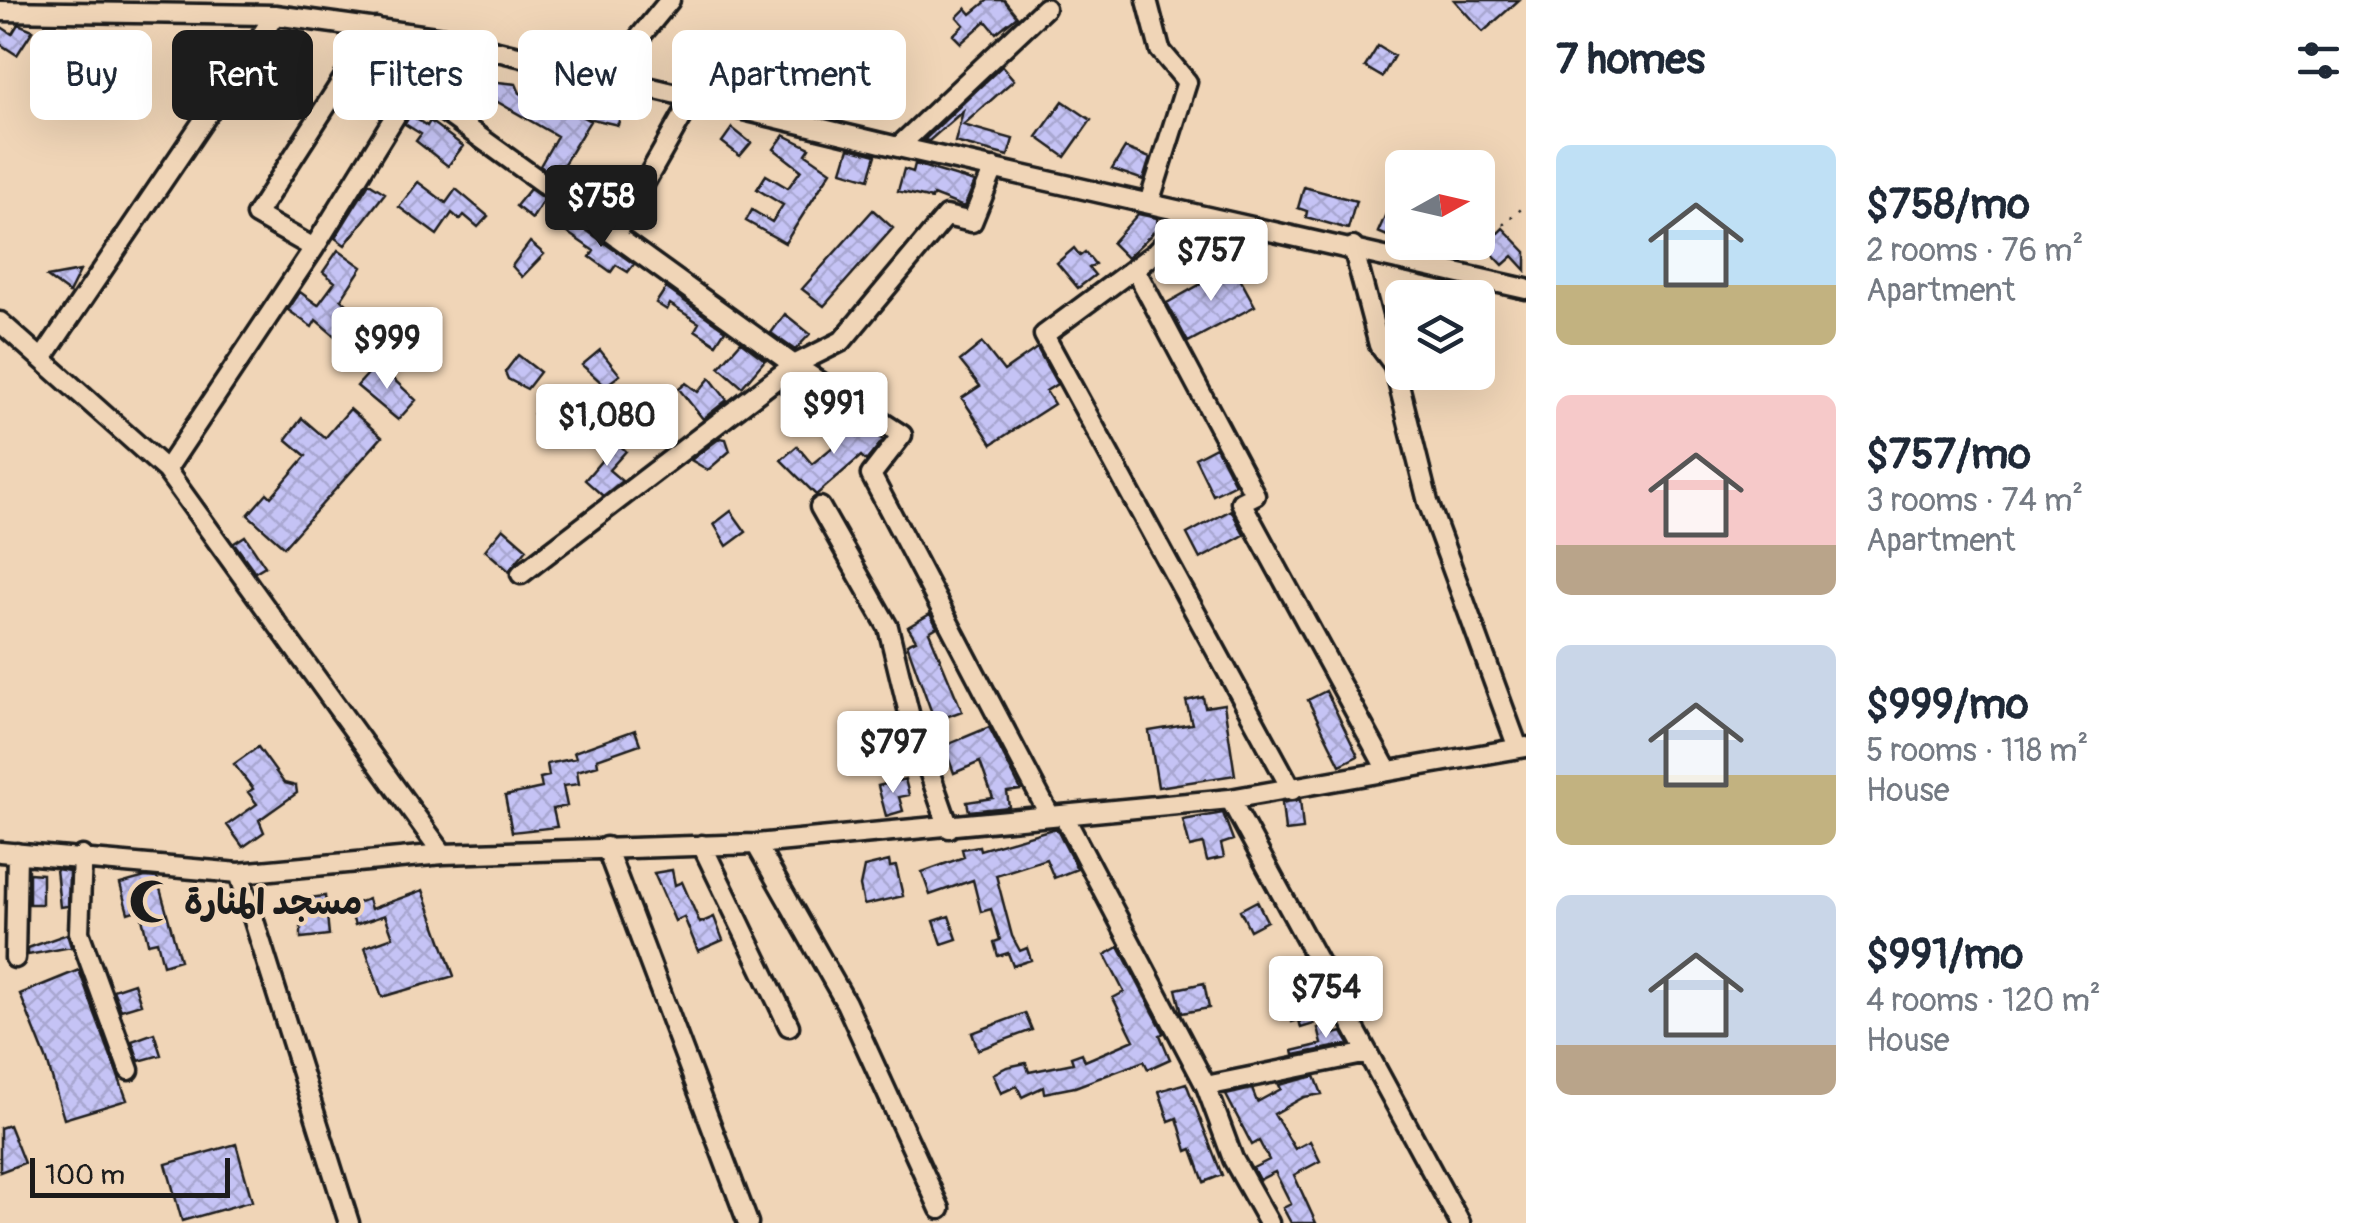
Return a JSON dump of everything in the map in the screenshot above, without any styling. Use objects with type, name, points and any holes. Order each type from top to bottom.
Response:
[{"type":"street","points":[[645,30],[670,0]]},
{"type":"street","points":[[1147,0],[1160,50],[1186,82],[1149,203]]},
{"type":"street","points":[[0,12],[179,6],[389,30]]},
{"type":"street","points":[[898,147],[1045,8]]},
{"type":"street","points":[[42,358],[275,15]]},
{"type":"street","points":[[314,248],[256,215],[376,28]]},
{"type":"street","points":[[166,470],[394,120]]},
{"type":"street","points":[[456,120],[794,364],[902,435],[871,475],[1206,1086],[1234,1159],[1270,1223]]},
{"type":"street","points":[[615,235],[680,120]]},
{"type":"street","points":[[784,120],[1526,289]]},
{"type":"street","points":[[521,574],[794,364],[842,341],[946,216],[972,222],[994,168]]},
{"type":"street","points":[[1193,215],[1135,269],[1044,336],[1292,790]]},
{"type":"street","points":[[15,958],[9,852],[239,873],[443,854],[756,844],[1230,799],[1522,748],[1428,502],[1394,365],[1379,345],[1352,247]]},
{"type":"street","points":[[1135,269],[1255,496],[1241,502],[1387,770]]},
{"type":"street","points":[[0,322],[166,470],[443,854]]},
{"type":"street","points":[[820,507],[888,627],[910,717],[949,828]]},
{"type":"street","points":[[1230,799],[1456,1222]]},
{"type":"street","points":[[756,844],[846,1002],[940,1208]]},
{"type":"street","points":[[606,846],[748,1223]]},
{"type":"street","points":[[702,846],[789,1026]]},
{"type":"street","points":[[82,856],[80,932],[129,1070]]},
{"type":"street","points":[[239,873],[349,1223]]},
{"type":"street","points":[[1206,1086],[1368,1052]]},
{"type":"path","points":[[1450,270],[1526,206]]},
{"type":"building","points":[[988,0],[1004,0],[1017,16],[996,33],[986,21],[961,43],[953,35],[964,25],[957,17],[966,8],[971,14]]},
{"type":"building","points":[[1454,0],[1519,0],[1483,32]]},
{"type":"building","points":[[18,24],[33,30],[17,55],[0,44],[0,26],[12,34]]},
{"type":"building","points":[[1378,46],[1394,56],[1382,77],[1365,67]]},
{"type":"building","points":[[1002,66],[1014,80],[963,125],[1013,139],[1008,156],[955,142],[963,111],[929,141],[924,140]]},
{"type":"building","points":[[498,82],[516,84],[518,114],[498,102]]},
{"type":"building","points":[[1063,101],[1091,120],[1065,157],[1037,137]]},
{"type":"building","points":[[407,120],[418,120],[427,126],[430,121],[463,146],[448,166],[416,141],[421,134],[405,124]]},
{"type":"building","points":[[529,120],[590,121],[556,177],[540,166],[557,136]]},
{"type":"building","points":[[732,128],[751,143],[740,156],[722,142]]},
{"type":"building","points":[[784,135],[810,148],[806,154],[831,171],[785,243],[746,221],[752,210],[772,222],[783,205],[757,189],[766,175],[788,188],[801,170],[774,149]]},
{"type":"building","points":[[849,148],[876,155],[869,179],[842,171]]},
{"type":"building","points":[[1125,148],[1150,158],[1143,180],[1112,169]]},
{"type":"building","points":[[915,164],[975,182],[964,207],[933,195],[932,199],[898,191],[904,169],[913,172]]},
{"type":"building","points":[[418,182],[446,203],[456,189],[488,216],[478,227],[464,215],[460,220],[452,213],[437,235],[399,207]]},
{"type":"building","points":[[369,183],[385,193],[345,245],[335,238]]},
{"type":"building","points":[[605,186],[621,199],[611,217],[592,203]]},
{"type":"building","points":[[1304,187],[1356,201],[1348,229],[1306,217],[1307,211],[1298,208]]},
{"type":"building","points":[[530,189],[544,199],[532,219],[516,206]]},
{"type":"building","points":[[873,210],[893,228],[824,306],[802,289]]},
{"type":"building","points":[[1138,214],[1157,218],[1158,228],[1127,258],[1112,243]]},
{"type":"building","points":[[1385,216],[1385,235],[1378,232]]},
{"type":"building","points":[[576,223],[634,264],[628,272],[616,265],[611,272],[590,257],[594,251],[568,233]]},
{"type":"building","points":[[1503,228],[1526,252],[1526,270],[1513,256],[1503,265],[1495,257],[1495,236]]},
{"type":"building","points":[[530,242],[544,254],[522,277],[512,266]]},
{"type":"building","points":[[1074,248],[1080,256],[1085,252],[1095,264],[1089,268],[1095,275],[1078,288],[1057,263]]},
{"type":"building","points":[[338,250],[362,267],[341,299],[369,324],[363,333],[356,328],[344,344],[316,320],[312,327],[288,310],[300,292],[318,305],[335,282],[323,272]]},
{"type":"building","points":[[1233,266],[1255,306],[1188,342],[1167,303]]},
{"type":"building","points":[[80,271],[69,293],[47,277]]},
{"type":"building","points":[[666,288],[725,330],[716,344],[695,330],[699,323],[670,304],[667,310],[656,303]]},
{"type":"building","points":[[785,314],[810,334],[795,350],[771,333]]},
{"type":"building","points":[[741,342],[765,360],[742,387],[719,367]]},
{"type":"building","points":[[982,343],[1004,371],[1037,348],[1057,384],[1046,391],[1054,404],[992,444],[962,398],[980,386],[960,361]]},
{"type":"building","points":[[600,350],[620,375],[605,386],[582,365]]},
{"type":"building","points":[[518,355],[540,372],[527,389],[508,379],[505,372]]},
{"type":"building","points":[[377,364],[416,400],[398,420],[357,386]]},
{"type":"building","points":[[710,378],[727,400],[703,419],[679,389],[686,383],[698,392]]},
{"type":"building","points":[[795,380],[808,389],[797,405],[779,392]]},
{"type":"building","points":[[556,396],[575,419],[554,437],[534,414]]},
{"type":"building","points":[[350,409],[382,437],[284,547],[248,515],[267,493],[271,497],[306,456],[286,439],[302,418],[325,438]]},
{"type":"building","points":[[854,419],[883,440],[866,461],[861,456],[816,495],[781,460],[797,446],[812,464],[844,438],[839,433]]},
{"type":"building","points":[[612,438],[626,451],[609,470],[622,481],[603,496],[585,480],[607,454],[602,449]]},
{"type":"building","points":[[720,438],[726,439],[730,451],[708,470],[691,460]]},
{"type":"building","points":[[1216,447],[1235,484],[1213,495],[1195,458]]},
{"type":"building","points":[[1231,510],[1244,535],[1200,559],[1187,534]]},
{"type":"building","points":[[731,511],[746,532],[727,546],[714,524]]},
{"type":"building","points":[[503,528],[527,549],[509,571],[485,550]]},
{"type":"building","points":[[245,536],[265,566],[255,572],[234,543]]},
{"type":"building","points":[[930,614],[937,627],[929,632],[962,711],[938,720],[934,719],[907,644],[916,640],[908,627]]},
{"type":"building","points":[[1326,691],[1358,756],[1340,765],[1308,700]]},
{"type":"building","points":[[1203,697],[1205,707],[1224,704],[1235,775],[1158,787],[1149,731],[1192,724],[1186,701]]},
{"type":"building","points":[[989,727],[1021,790],[1007,792],[1009,807],[969,811],[967,802],[993,798],[980,762],[954,773],[944,746]]},
{"type":"building","points":[[635,730],[640,744],[597,759],[598,765],[577,771],[579,784],[563,786],[567,806],[553,809],[557,827],[512,832],[505,796],[542,788],[540,778],[549,776],[547,764],[576,758],[574,752]]},
{"type":"building","points":[[258,747],[284,783],[296,786],[297,793],[259,820],[264,832],[243,847],[227,825],[257,804],[248,792],[253,789],[234,764]]},
{"type":"building","points":[[905,779],[909,795],[899,797],[903,811],[886,816],[878,786]]},
{"type":"building","points":[[1300,799],[1303,829],[1285,831],[1282,803]]},
{"type":"building","points":[[1223,813],[1233,840],[1221,844],[1224,857],[1207,861],[1203,844],[1190,847],[1183,820]]},
{"type":"building","points":[[1056,828],[1077,869],[1054,878],[1046,859],[996,875],[1012,936],[1020,951],[1027,948],[1031,960],[1013,966],[1008,953],[998,956],[994,942],[1000,940],[991,909],[981,912],[973,880],[930,895],[922,872],[964,857],[962,849],[979,846],[980,850]]},
{"type":"building","points":[[889,861],[890,867],[896,866],[903,896],[864,905],[860,886],[864,867]]},
{"type":"building","points":[[56,869],[69,871],[68,906],[60,907]]},
{"type":"building","points":[[672,870],[675,885],[682,882],[700,923],[714,917],[723,940],[698,951],[684,917],[675,921],[654,873]]},
{"type":"building","points":[[29,873],[42,874],[42,904],[29,904]]},
{"type":"building","points":[[157,878],[180,960],[163,965],[157,941],[148,943],[140,909],[128,913],[120,884]]},
{"type":"building","points":[[423,890],[454,976],[382,997],[365,947],[393,937],[385,915],[355,925],[348,906],[368,899],[371,909]]},
{"type":"building","points":[[325,896],[329,935],[301,938],[301,899]]},
{"type":"building","points":[[1257,901],[1267,921],[1250,930],[1240,910]]},
{"type":"building","points":[[949,916],[957,939],[942,944],[934,921]]},
{"type":"building","points":[[67,934],[71,947],[28,955],[28,948]]},
{"type":"building","points":[[1119,947],[1164,1033],[1160,1035],[1170,1059],[1148,1069],[1144,1061],[1075,1087],[1044,1093],[1043,1087],[1022,1097],[1017,1086],[1001,1093],[993,1074],[1007,1067],[1026,1063],[1029,1072],[1073,1063],[1071,1057],[1082,1053],[1085,1061],[1134,1040],[1113,998],[1124,992],[1105,955]]},
{"type":"building","points":[[1307,968],[1316,983],[1297,994],[1288,979]]},
{"type":"building","points":[[79,970],[127,1100],[64,1119],[47,1061],[20,994]]},
{"type":"building","points":[[134,983],[141,1004],[121,1010],[113,990]]},
{"type":"building","points":[[1204,983],[1209,1008],[1182,1013],[1176,989]]},
{"type":"building","points":[[1307,998],[1314,1024],[1301,1028],[1299,1020],[1292,1022],[1286,1004]]},
{"type":"building","points":[[1025,1013],[1032,1030],[978,1050],[972,1033]]},
{"type":"building","points":[[1329,1026],[1331,1035],[1342,1032],[1349,1044],[1294,1055],[1293,1051],[1322,1044],[1318,1028]]},
{"type":"building","points":[[154,1033],[161,1055],[139,1061],[132,1041]]},
{"type":"building","points":[[1315,1076],[1322,1094],[1304,1097],[1274,1114],[1295,1149],[1310,1141],[1320,1161],[1294,1175],[1316,1223],[1291,1223],[1283,1208],[1291,1204],[1275,1172],[1259,1180],[1253,1168],[1269,1160],[1259,1141],[1252,1145],[1226,1095],[1252,1089],[1257,1102],[1281,1089],[1279,1085]]},
{"type":"building","points":[[1186,1083],[1222,1175],[1204,1182],[1192,1149],[1187,1151],[1177,1118],[1169,1121],[1159,1091]]},
{"type":"building","points":[[9,1125],[24,1163],[0,1172],[0,1128]]},
{"type":"building","points":[[236,1144],[252,1201],[182,1221],[166,1164]]},
{"type":"place","name":"مسجد المنارة","points":[[151,902]]}]
